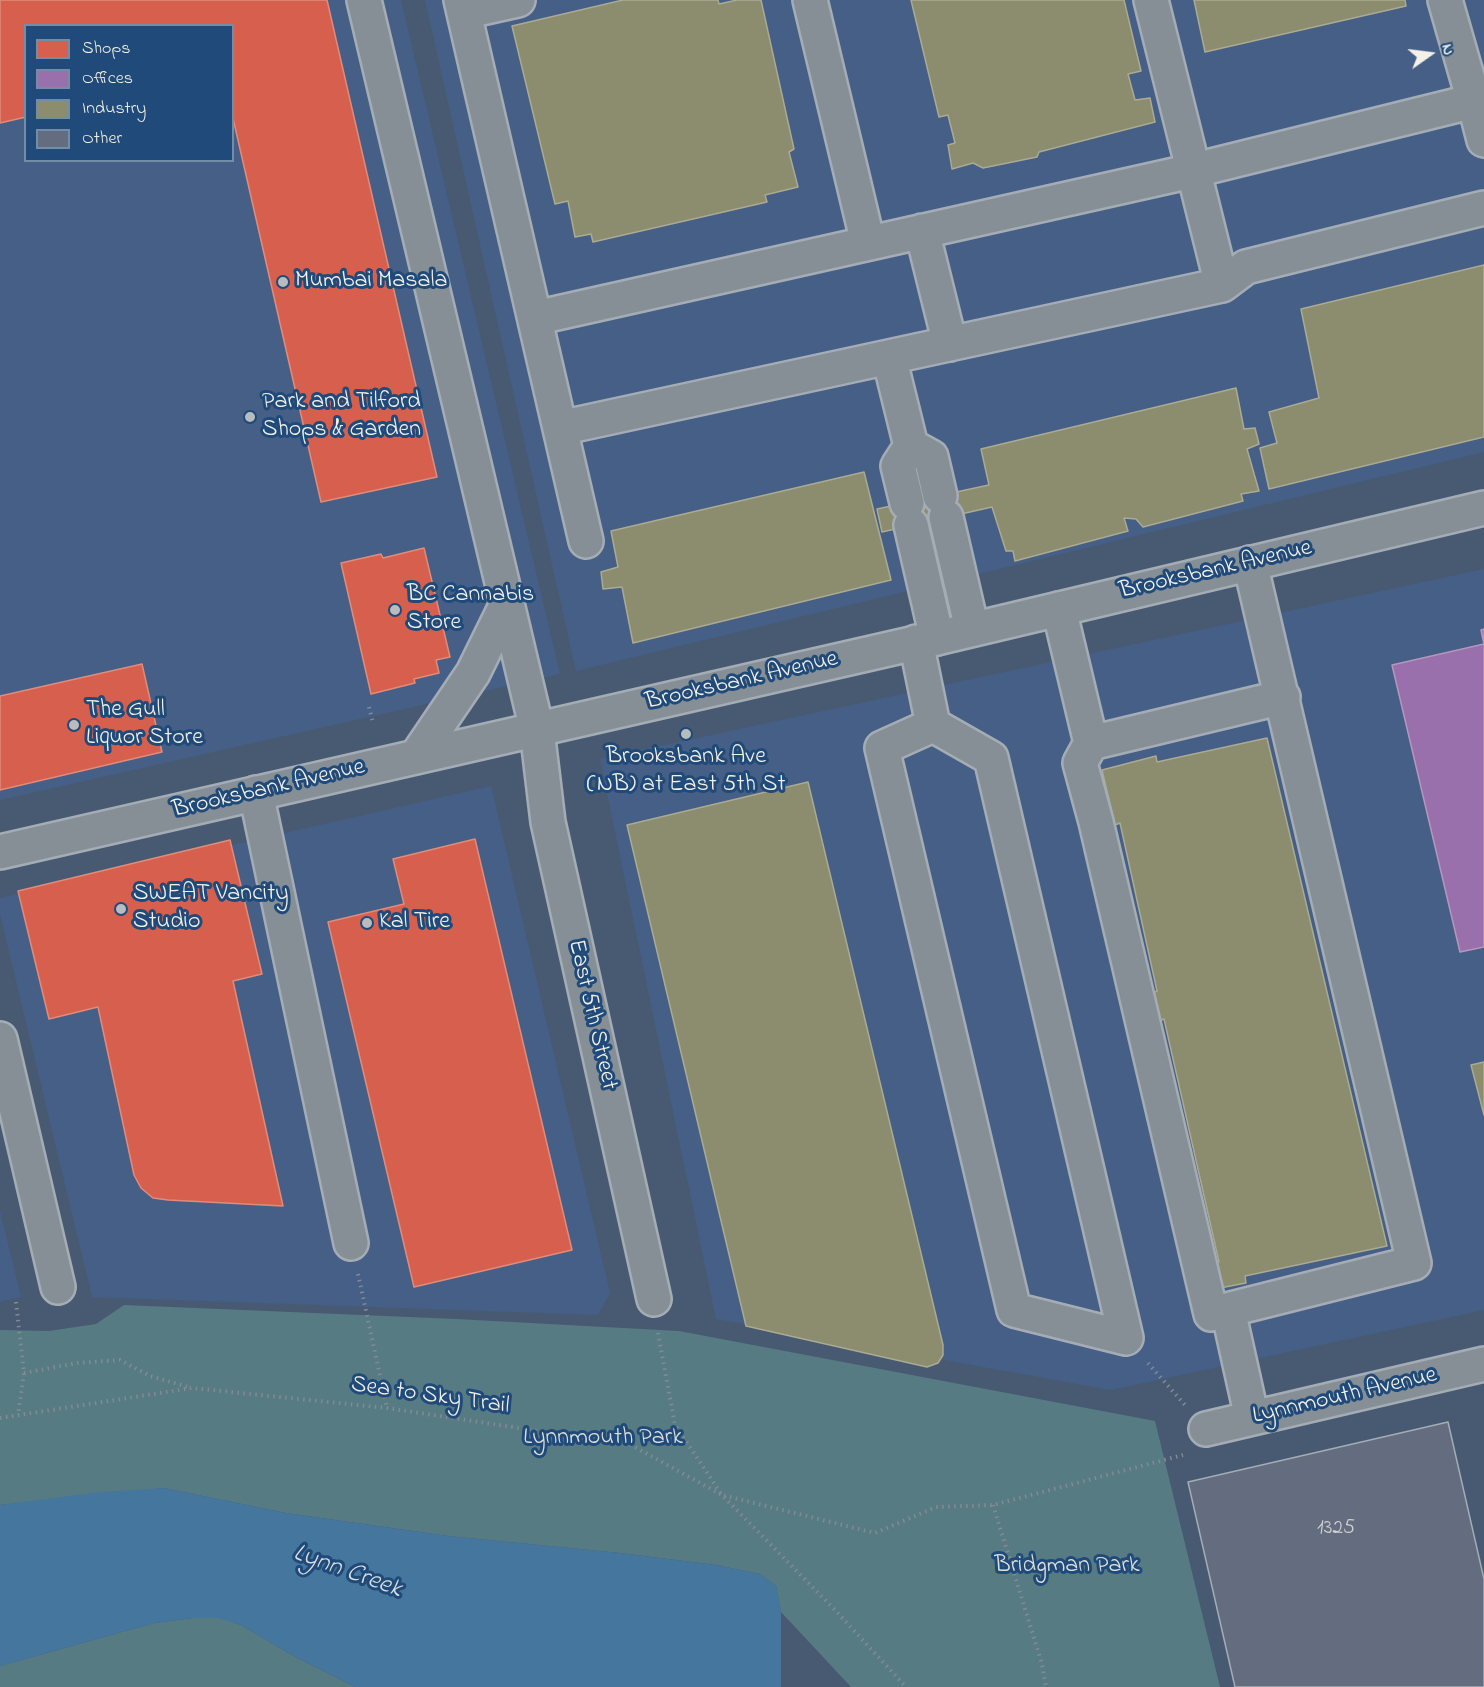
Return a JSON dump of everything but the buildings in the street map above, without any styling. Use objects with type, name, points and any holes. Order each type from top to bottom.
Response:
[{"type":"main road","name":"East 5th Street","points":[[364,0],[537,730],[548,822],[654,1299]]},
{"type":"main road","points":[[518,0],[463,6],[586,541]]},
{"type":"main road","points":[[810,0],[868,243]]},
{"type":"main road","points":[[1150,0],[1222,285]]},
{"type":"main road","points":[[1445,0],[1484,140]]},
{"type":"main road","points":[[535,318],[1193,171],[1474,101]]},
{"type":"main road","points":[[560,428],[1222,285],[1246,267],[1484,208]]},
{"type":"main road","points":[[922,231],[950,344]]},
{"type":"main road","points":[[889,357],[910,446],[898,466],[909,514],[927,640],[933,725]]},
{"type":"main road","points":[[910,446],[931,457],[972,629]]},
{"type":"main road","name":"Brooksbank Avenue","points":[[0,852],[927,640],[1484,508]]},
{"type":"main road","points":[[1059,609],[1091,743],[1080,763],[1096,822],[1211,1314],[1414,1263],[1250,563]]},
{"type":"main road","points":[[416,757],[473,673],[507,604]]},
{"type":"main road","points":[[1091,743],[1283,697]]},
{"type":"main road","points":[[933,725],[991,758],[1126,1338],[1014,1310],[882,748],[933,725]]},
{"type":"main road","points":[[256,793],[351,1243]]},
{"type":"main road","points":[[0,1039],[58,1287]]},
{"type":"main road","points":[[1228,1310],[1252,1418]]},
{"type":"main road","name":"Lynnmouth Avenue","points":[[1206,1429],[1484,1364]]},
{"type":"path","points":[[369,707],[373,723]]},
{"type":"path","points":[[351,1243],[387,1408]]},
{"type":"path","points":[[16,1302],[24,1373],[18,1415]]},
{"type":"path","points":[[661,1342],[675,1425],[722,1495],[875,1533],[936,1507],[993,1505],[1196,1452],[1206,1429],[1126,1338]]},
{"type":"path","points":[[24,1373],[77,1363],[120,1360],[150,1376],[192,1388]]},
{"type":"path","name":"Sea to Sky Trail","points":[[0,1418],[192,1388],[387,1408],[631,1445],[722,1495],[835,1610],[906,1687]]},
{"type":"path","points":[[993,1505],[1042,1664],[1046,1687]]},
{"type":"shaded area","name":"Park and Tilford Shops & Garden","points":[[0,0],[401,0],[560,674],[0,800]]},
{"type":"shaded area","points":[[425,0],[1484,0],[1484,452],[576,671]]},
{"type":"shaded area","points":[[1484,569],[1484,1310],[1111,1390],[716,1319],[600,759]]},
{"type":"shaded area","points":[[491,786],[610,1293],[598,1315],[92,1297],[0,914],[0,898]]},
{"type":"shaded area","points":[[0,1211],[21,1297],[0,1302]]},
{"type":"green space","name":"Lynnmouth Park","points":[[124,1305],[679,1331],[1155,1421],[1220,1687],[851,1687],[781,1612],[776,1586],[760,1574],[716,1565],[448,1536],[286,1513],[164,1488],[0,1505],[0,1330],[49,1331],[96,1324]]},
{"type":"green space","points":[[193,1618],[220,1618],[241,1625],[297,1658],[355,1687],[0,1687],[0,1666],[154,1623]]},
{"type":"water","name":"Lynn Creek","points":[[164,1488],[286,1513],[448,1536],[716,1565],[760,1574],[776,1585],[781,1612],[781,1687],[355,1687],[297,1658],[241,1625],[219,1618],[193,1618],[154,1623],[0,1666],[0,1505],[99,1492]]},
{"type":"place","name":"Mumbai Masala","points":[[283,282]]},
{"type":"place","name":"Park and Tilford Shops & Garden","points":[[250,417]]},
{"type":"place","name":"BC Cannabis Store","points":[[395,610]]},
{"type":"place","name":"The Gull Liquor Store","points":[[74,725]]},
{"type":"place","name":"Brooksbank Ave (NB) at East 5th St","points":[[686,734]]},
{"type":"place","name":"SWEAT Vancity Studio","points":[[121,909]]},
{"type":"place","name":"Kal Tire","points":[[367,923]]},
{"type":"park label","name":"Bridgman Park","points":[[1067,1567]]}]
